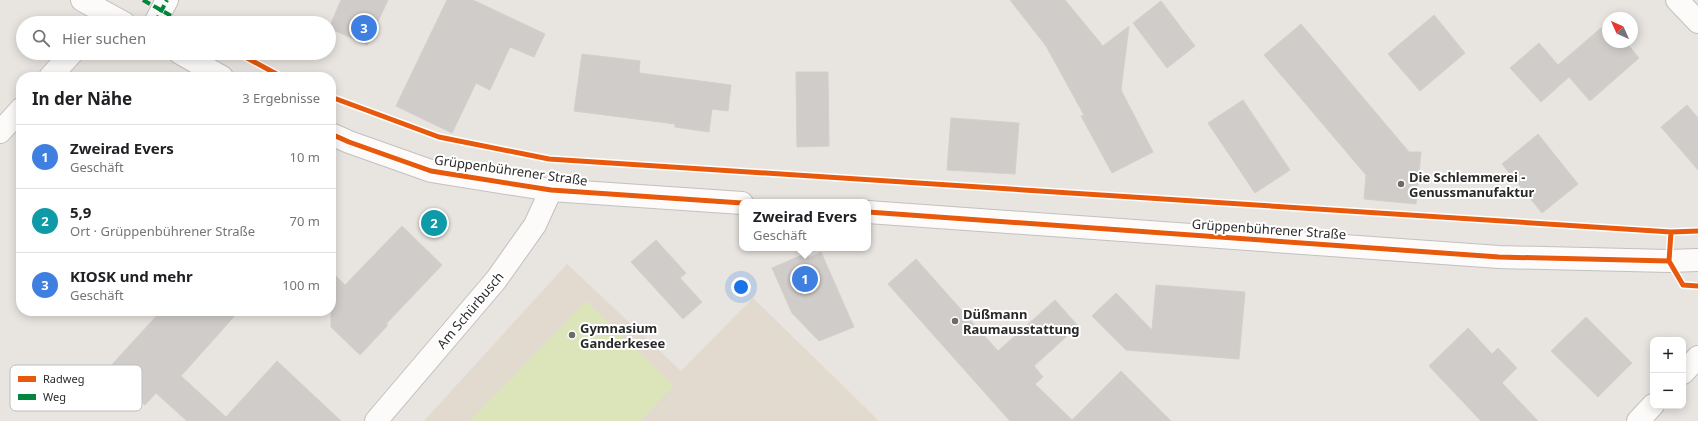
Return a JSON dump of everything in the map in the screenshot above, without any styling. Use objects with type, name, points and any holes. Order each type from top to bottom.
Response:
[{"type":"street","points":[[82,0],[104,16]]},
{"type":"street","points":[[159,16],[167,0]]},
{"type":"street","points":[[1677,0],[1698,22]]},
{"type":"street","points":[[55,72],[66,60]]},
{"type":"street","points":[[192,60],[213,72]]},
{"type":"street","points":[[0,132],[16,114]]},
{"type":"street","name":"Grüppenbührener Straße","points":[[336,136],[431,171],[551,190],[739,203]]},
{"type":"street","name":"Am Schürbusch","points":[[376,421],[496,280],[535,225],[551,190]]},
{"type":"street","name":"Grüppenbührener Straße","points":[[871,212],[1499,257],[1669,261],[1698,260]]},
{"type":"street","points":[[1686,370],[1698,357]]},
{"type":"street","points":[[1638,421],[1650,408]]},
{"type":"shaded area","name":"Gymnasium Ganderkesee","points":[[567,264],[681,371],[753,298],[879,421],[424,421]]},
{"type":"green space","points":[[586,301],[674,386],[640,421],[470,421]]},
{"type":"building","points":[[341,0],[388,0],[367,45],[336,31],[336,16],[334,16]]},
{"type":"building","points":[[447,0],[473,0],[545,34],[534,57],[510,47],[490,90],[476,83],[452,133],[396,106]]},
{"type":"building","points":[[1010,0],[1065,0],[1103,46],[1129,26],[1121,90],[1153,152],[1112,173],[1081,116],[1084,115],[1046,46]]},
{"type":"building","points":[[1161,1],[1195,46],[1167,68],[1133,23]]},
{"type":"building","points":[[1434,15],[1465,53],[1420,91],[1388,54]]},
{"type":"building","points":[[1301,24],[1409,152],[1421,152],[1416,204],[1364,199],[1366,175],[1264,55]]},
{"type":"building","points":[[1602,27],[1602,48],[1631,48],[1639,58],[1590,101],[1569,77],[1541,102],[1510,68],[1539,43],[1558,65]]},
{"type":"building","points":[[582,54],[640,61],[639,73],[731,85],[728,111],[712,109],[709,132],[675,127],[675,124],[574,111]]},
{"type":"building","points":[[796,72],[828,72],[829,146],[797,147]]},
{"type":"building","points":[[1243,100],[1290,170],[1255,193],[1208,123]]},
{"type":"building","points":[[1687,105],[1698,118],[1698,170],[1661,127]]},
{"type":"building","points":[[951,118],[1019,123],[1015,174],[947,170]]},
{"type":"building","points":[[1538,134],[1578,184],[1542,213],[1502,164]]},
{"type":"building","points":[[402,226],[442,265],[386,324],[388,325],[360,355],[331,327],[331,316],[336,316],[336,276],[345,285]]},
{"type":"building","points":[[656,240],[686,273],[680,278],[702,302],[683,319],[631,262]]},
{"type":"building","points":[[821,252],[854,327],[819,341],[792,313],[772,268],[807,253],[809,258]]},
{"type":"building","points":[[916,259],[998,351],[1055,300],[1078,326],[1034,366],[1043,377],[1035,384],[1072,420],[1121,371],[1171,421],[1010,421],[888,284]]},
{"type":"building","points":[[1156,285],[1245,292],[1239,359],[1126,350],[1092,316],[1116,293],[1152,330]]},
{"type":"building","points":[[156,316],[235,316],[181,376],[226,417],[277,361],[341,421],[187,421],[156,393],[145,405],[142,402],[142,365],[112,365]]},
{"type":"building","points":[[1586,317],[1632,363],[1598,397],[1551,351]]},
{"type":"building","points":[[1468,328],[1492,354],[1498,348],[1517,368],[1502,383],[1538,421],[1481,421],[1429,366]]},
{"type":"marked path","points":[[143,0],[172,16]]},
{"type":"marked path","points":[[159,16],[167,0]]},
{"type":"cycle path","points":[[251,60],[273,72]]},
{"type":"cycle path","points":[[336,99],[439,137],[549,159],[1671,232],[1698,231]]},
{"type":"cycle path","points":[[336,136],[431,171],[551,190],[739,203]]},
{"type":"cycle path","points":[[871,212],[1499,257],[1669,261]]},
{"type":"cycle path","points":[[1671,232],[1669,261],[1683,285],[1698,286]]},
{"type":"place","name":"KIOSK und mehr","points":[[364,28]]},
{"type":"place","name":"Die Schlemmerei - Genussmanufaktur","points":[[1401,184]]},
{"type":"place","name":"5,9","points":[[434,223]]},
{"type":"place","name":"Zweirad Evers","points":[[805,279]]},
{"type":"place","name":"Düßmann Raumausstattung","points":[[955,321]]},
{"type":"place","name":"Gymnasium Ganderkesee","points":[[572,335]]}]
